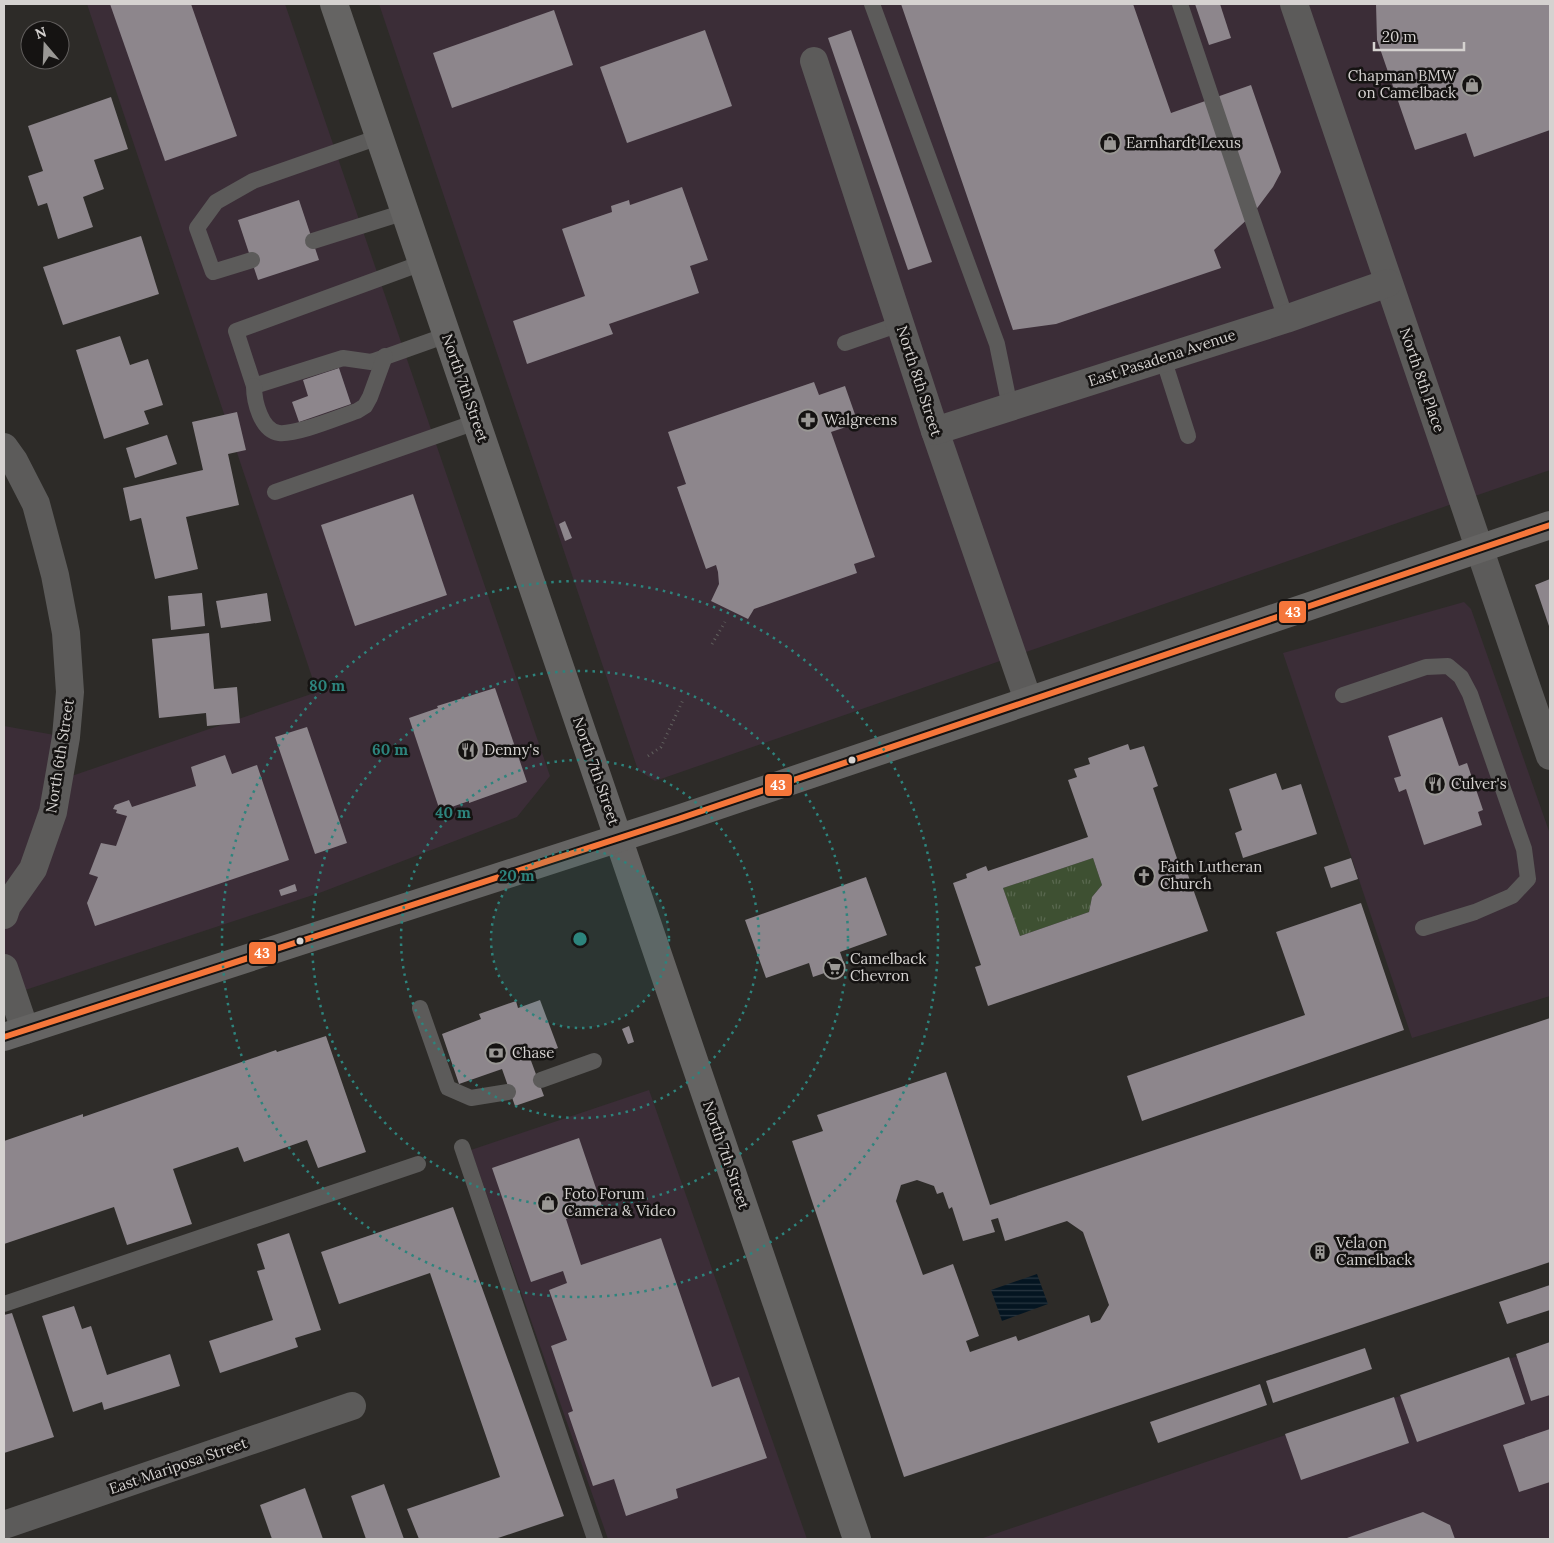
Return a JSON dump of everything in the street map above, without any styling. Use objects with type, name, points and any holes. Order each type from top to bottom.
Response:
[{"type":"main road","name":"North 7th Street","points":[[334,4],[857,1539]]},
{"type":"main road","points":[[14,1034],[619,838],[1550,525]]},
{"type":"street","name":"North 8th Place","points":[[1294,4],[1550,756]]},
{"type":"street","name":"North 8th Street","points":[[814,61],[935,431],[1028,700]]},
{"type":"street","name":"East Pasadena Avenue","points":[[935,431],[1286,319],[1388,283]]},
{"type":"street","name":"North 6th Street","points":[[4,447],[36,504],[53,566],[66,633],[70,692],[66,737],[53,812],[33,869],[7,906],[4,916]]},
{"type":"street","points":[[4,968],[14,1034]]},
{"type":"street","name":"East Mariposa Street","points":[[4,1525],[352,1406]]},
{"type":"lane","points":[[872,4],[997,344],[1010,407]]},
{"type":"lane","points":[[1180,4],[1286,319]]},
{"type":"lane","points":[[252,260],[213,272],[197,228],[216,202],[253,181],[379,137]]},
{"type":"lane","points":[[312,241],[405,212]]},
{"type":"lane","points":[[385,356],[365,406],[357,411],[291,433],[278,434],[269,428],[254,400],[254,386],[236,330],[422,263]]},
{"type":"lane","points":[[845,343],[900,324]]},
{"type":"lane","points":[[254,386],[343,358],[372,362],[447,335]]},
{"type":"lane","points":[[1163,358],[1188,436]]},
{"type":"lane","points":[[274,492],[476,422]]},
{"type":"lane","points":[[1343,695],[1426,667],[1448,666],[1461,677],[1470,694],[1524,849],[1528,879],[1512,896],[1475,912],[1424,928]]},
{"type":"lane","points":[[420,1008],[448,1088],[472,1098],[508,1092]]},
{"type":"lane","points":[[541,1080],[594,1061]]},
{"type":"lane","points":[[462,1147],[595,1539]]},
{"type":"lane","points":[[4,1304],[418,1164]]},
{"type":"path","points":[[712,644],[724,622]]},
{"type":"path","points":[[648,756],[661,747],[683,700]]},
{"type":"shaded area","points":[[87,4],[285,4],[550,776],[517,817],[322,892],[4,997],[4,726],[66,737],[57,781],[317,692]]},
{"type":"shaded area","points":[[379,4],[1550,4],[1550,470],[655,781],[638,770]]},
{"type":"shaded area","points":[[1464,602],[1471,609],[1550,834],[1550,996],[1412,1038],[1283,653]]},
{"type":"shaded area","points":[[649,1090],[807,1539],[608,1539],[471,1150]]},
{"type":"shaded area","points":[[1550,1345],[1550,1539],[980,1539]]},
{"type":"green space","points":[[1093,858],[1102,885],[1092,897],[1089,912],[1020,936],[1003,888]]},
{"type":"water","points":[[1037,1274],[1048,1304],[1002,1321],[991,1290]]},
{"type":"building","points":[[110,4],[191,4],[237,136],[165,161]]},
{"type":"building","name":"Earnhardt Lexus","points":[[901,4],[1133,4],[1171,113],[1251,85],[1281,172],[1273,187],[1252,215],[1214,250],[1221,268],[1056,324],[1013,330]]},
{"type":"building","points":[[1195,4],[1220,4],[1231,38],[1209,45]]},
{"type":"building","name":"Chapman BMW on Camelback","points":[[1376,4],[1550,4],[1550,130],[1474,157],[1466,133],[1415,150],[1377,40]]},
{"type":"building","points":[[554,10],[573,65],[452,108],[433,53]]},
{"type":"building","points":[[705,30],[732,106],[627,143],[600,67]]},
{"type":"building","points":[[851,30],[932,262],[908,270],[828,38]]},
{"type":"building","points":[[111,97],[128,149],[94,160],[104,189],[83,197],[93,227],[58,239],[47,203],[38,206],[28,176],[43,171],[28,126]]},
{"type":"building","points":[[682,187],[708,260],[690,266],[699,293],[609,324],[613,334],[527,364],[513,321],[585,296],[562,229],[612,212],[611,206],[629,200],[630,205]]},
{"type":"building","points":[[299,200],[319,260],[258,280],[238,220]]},
{"type":"building","points":[[141,236],[159,294],[63,325],[43,267]]},
{"type":"building","points":[[120,336],[130,365],[148,359],[163,405],[144,411],[149,424],[104,439],[76,350]]},
{"type":"building","points":[[339,368],[351,404],[299,422],[292,402],[308,396],[303,380]]},
{"type":"building","name":"Walgreens","points":[[814,382],[819,395],[845,386],[858,423],[831,432],[875,557],[854,564],[857,573],[754,609],[748,619],[711,601],[719,584],[718,572],[716,565],[706,569],[677,487],[686,484],[668,432]]},
{"type":"building","points":[[237,412],[246,450],[228,454],[239,505],[186,517],[198,569],[155,579],[141,518],[130,521],[123,488],[203,470],[192,422]]},
{"type":"building","points":[[167,435],[177,464],[135,478],[126,448]]},
{"type":"building","points":[[413,494],[447,595],[355,626],[321,525]]},
{"type":"building","points":[[565,521],[572,538],[565,541],[559,524]]},
{"type":"building","points":[[1550,579],[1550,629],[1535,585]]},
{"type":"building","points":[[202,593],[205,626],[171,630],[168,596]]},
{"type":"building","points":[[267,593],[271,621],[221,628],[216,601]]},
{"type":"building","points":[[209,633],[214,689],[237,687],[240,723],[207,726],[206,713],[159,718],[152,639]]},
{"type":"building","name":"Denny's","points":[[495,688],[527,782],[469,803],[469,801],[440,811],[409,718],[438,708],[437,706]]},
{"type":"building","name":"Culver's","points":[[1442,717],[1459,766],[1467,763],[1483,810],[1478,812],[1482,825],[1424,845],[1406,789],[1399,792],[1394,778],[1401,776],[1388,736]]},
{"type":"building","points":[[307,727],[347,843],[315,854],[275,737]]},
{"type":"building","name":"Faith Lutheran Church","points":[[1128,744],[1130,750],[1144,746],[1158,786],[1153,788],[1182,873],[1187,872],[1208,931],[988,1006],[975,967],[981,965],[953,883],[967,878],[966,874],[986,866],[988,871],[1088,837],[1068,780],[1077,777],[1074,769],[1090,764],[1088,758]],"holes":[[[1093,858],[1102,885],[1092,897],[1089,912],[1020,936],[1003,888]]]},
{"type":"building","points":[[225,755],[232,774],[257,765],[289,860],[95,926],[87,903],[98,877],[89,874],[101,843],[116,846],[127,816],[116,813],[117,810],[113,809],[115,805],[129,800],[132,807],[196,786],[191,767]]},
{"type":"building","points":[[1276,773],[1282,790],[1301,784],[1317,834],[1243,858],[1235,833],[1242,830],[1229,789]]},
{"type":"building","points":[[1351,858],[1358,879],[1331,888],[1324,867]]},
{"type":"building","points":[[866,877],[887,935],[840,952],[845,966],[813,977],[809,963],[766,978],[745,920]]},
{"type":"building","points":[[295,884],[297,891],[281,896],[279,890]]},
{"type":"building","points":[[1361,903],[1404,1030],[1142,1121],[1127,1076],[1305,1015],[1276,932]]},
{"type":"building","name":"Chase","points":[[540,1000],[558,1048],[530,1058],[544,1096],[515,1106],[502,1069],[459,1084],[442,1034],[481,1019],[479,1014],[516,1001],[518,1008]]},
{"type":"building","name":"Vela on Camelback","points":[[1550,1018],[1550,1262],[904,1477],[792,1141],[823,1131],[817,1115],[946,1072],[990,1205]],"holes":[[[917,1180],[934,1186],[937,1194],[943,1192],[949,1209],[952,1207],[963,1241],[995,1232],[991,1220],[998,1218],[1005,1241],[1067,1221],[1083,1232],[1109,1305],[1100,1320],[1091,1323],[1089,1315],[1018,1341],[1016,1336],[970,1352],[966,1341],[979,1336],[953,1264],[923,1275],[896,1201],[901,1185]]]},
{"type":"building","points":[[629,1026],[634,1042],[628,1044],[622,1029]]},
{"type":"building","points":[[326,1036],[366,1152],[318,1168],[307,1140],[244,1162],[238,1147],[173,1169],[192,1224],[127,1245],[114,1207],[4,1244],[4,1141],[83,1114],[83,1117],[276,1050],[277,1052]]},
{"type":"building","points":[[579,1138],[602,1206],[566,1219],[581,1265],[661,1238],[712,1387],[739,1377],[767,1458],[676,1489],[678,1498],[626,1516],[614,1479],[593,1486],[568,1413],[573,1411],[551,1346],[567,1340],[549,1290],[567,1283],[563,1271],[531,1282],[492,1168]]},
{"type":"building","points":[[453,1207],[564,1516],[495,1539],[419,1539],[407,1509],[500,1477],[430,1273],[339,1304],[321,1252]]},
{"type":"building","points":[[289,1233],[321,1330],[295,1338],[298,1347],[220,1373],[209,1341],[273,1320],[257,1271],[265,1269],[257,1244]]},
{"type":"building","points":[[1550,1285],[1550,1310],[1507,1324],[1499,1302]]},
{"type":"building","points":[[74,1306],[82,1329],[91,1326],[107,1375],[170,1354],[180,1386],[104,1410],[102,1402],[73,1412],[42,1316]]},
{"type":"building","points":[[12,1313],[54,1437],[4,1453],[4,1315]]},
{"type":"building","points":[[1550,1342],[1550,1395],[1531,1401],[1516,1354]]},
{"type":"building","points":[[1365,1348],[1372,1369],[1273,1403],[1266,1381]]},
{"type":"building","points":[[1509,1357],[1525,1404],[1417,1442],[1400,1395]]},
{"type":"building","points":[[1260,1384],[1267,1405],[1158,1443],[1150,1422]]},
{"type":"building","points":[[1394,1397],[1409,1443],[1301,1480],[1285,1434]]},
{"type":"building","points":[[1550,1429],[1550,1482],[1519,1492],[1503,1445]]},
{"type":"building","points":[[384,1484],[404,1539],[366,1539],[351,1496]]},
{"type":"building","points":[[305,1488],[323,1539],[272,1539],[260,1505]]},
{"type":"building","points":[[1423,1512],[1450,1525],[1455,1539],[1344,1539]]},
{"type":"transit line","name":"43","points":[[4,1037],[678,819],[1550,525]]},
{"type":"place","name":"Chapman BMW on Camelback","points":[[1472,85]]},
{"type":"place","name":"Earnhardt Lexus","points":[[1110,143]]},
{"type":"place","name":"Walgreens","points":[[808,420]]},
{"type":"place","name":"Denny's","points":[[468,750]]},
{"type":"place","name":"Culver's","points":[[1435,784]]},
{"type":"place","name":"Faith Lutheran Church","points":[[1144,876]]},
{"type":"place","name":"Camelback Chevron","points":[[834,968]]},
{"type":"place","name":"Chase","points":[[496,1053]]},
{"type":"place","name":"Foto Forum Camera & Video","points":[[548,1203]]},
{"type":"place","name":"Vela on Camelback","points":[[1320,1252]]}]
